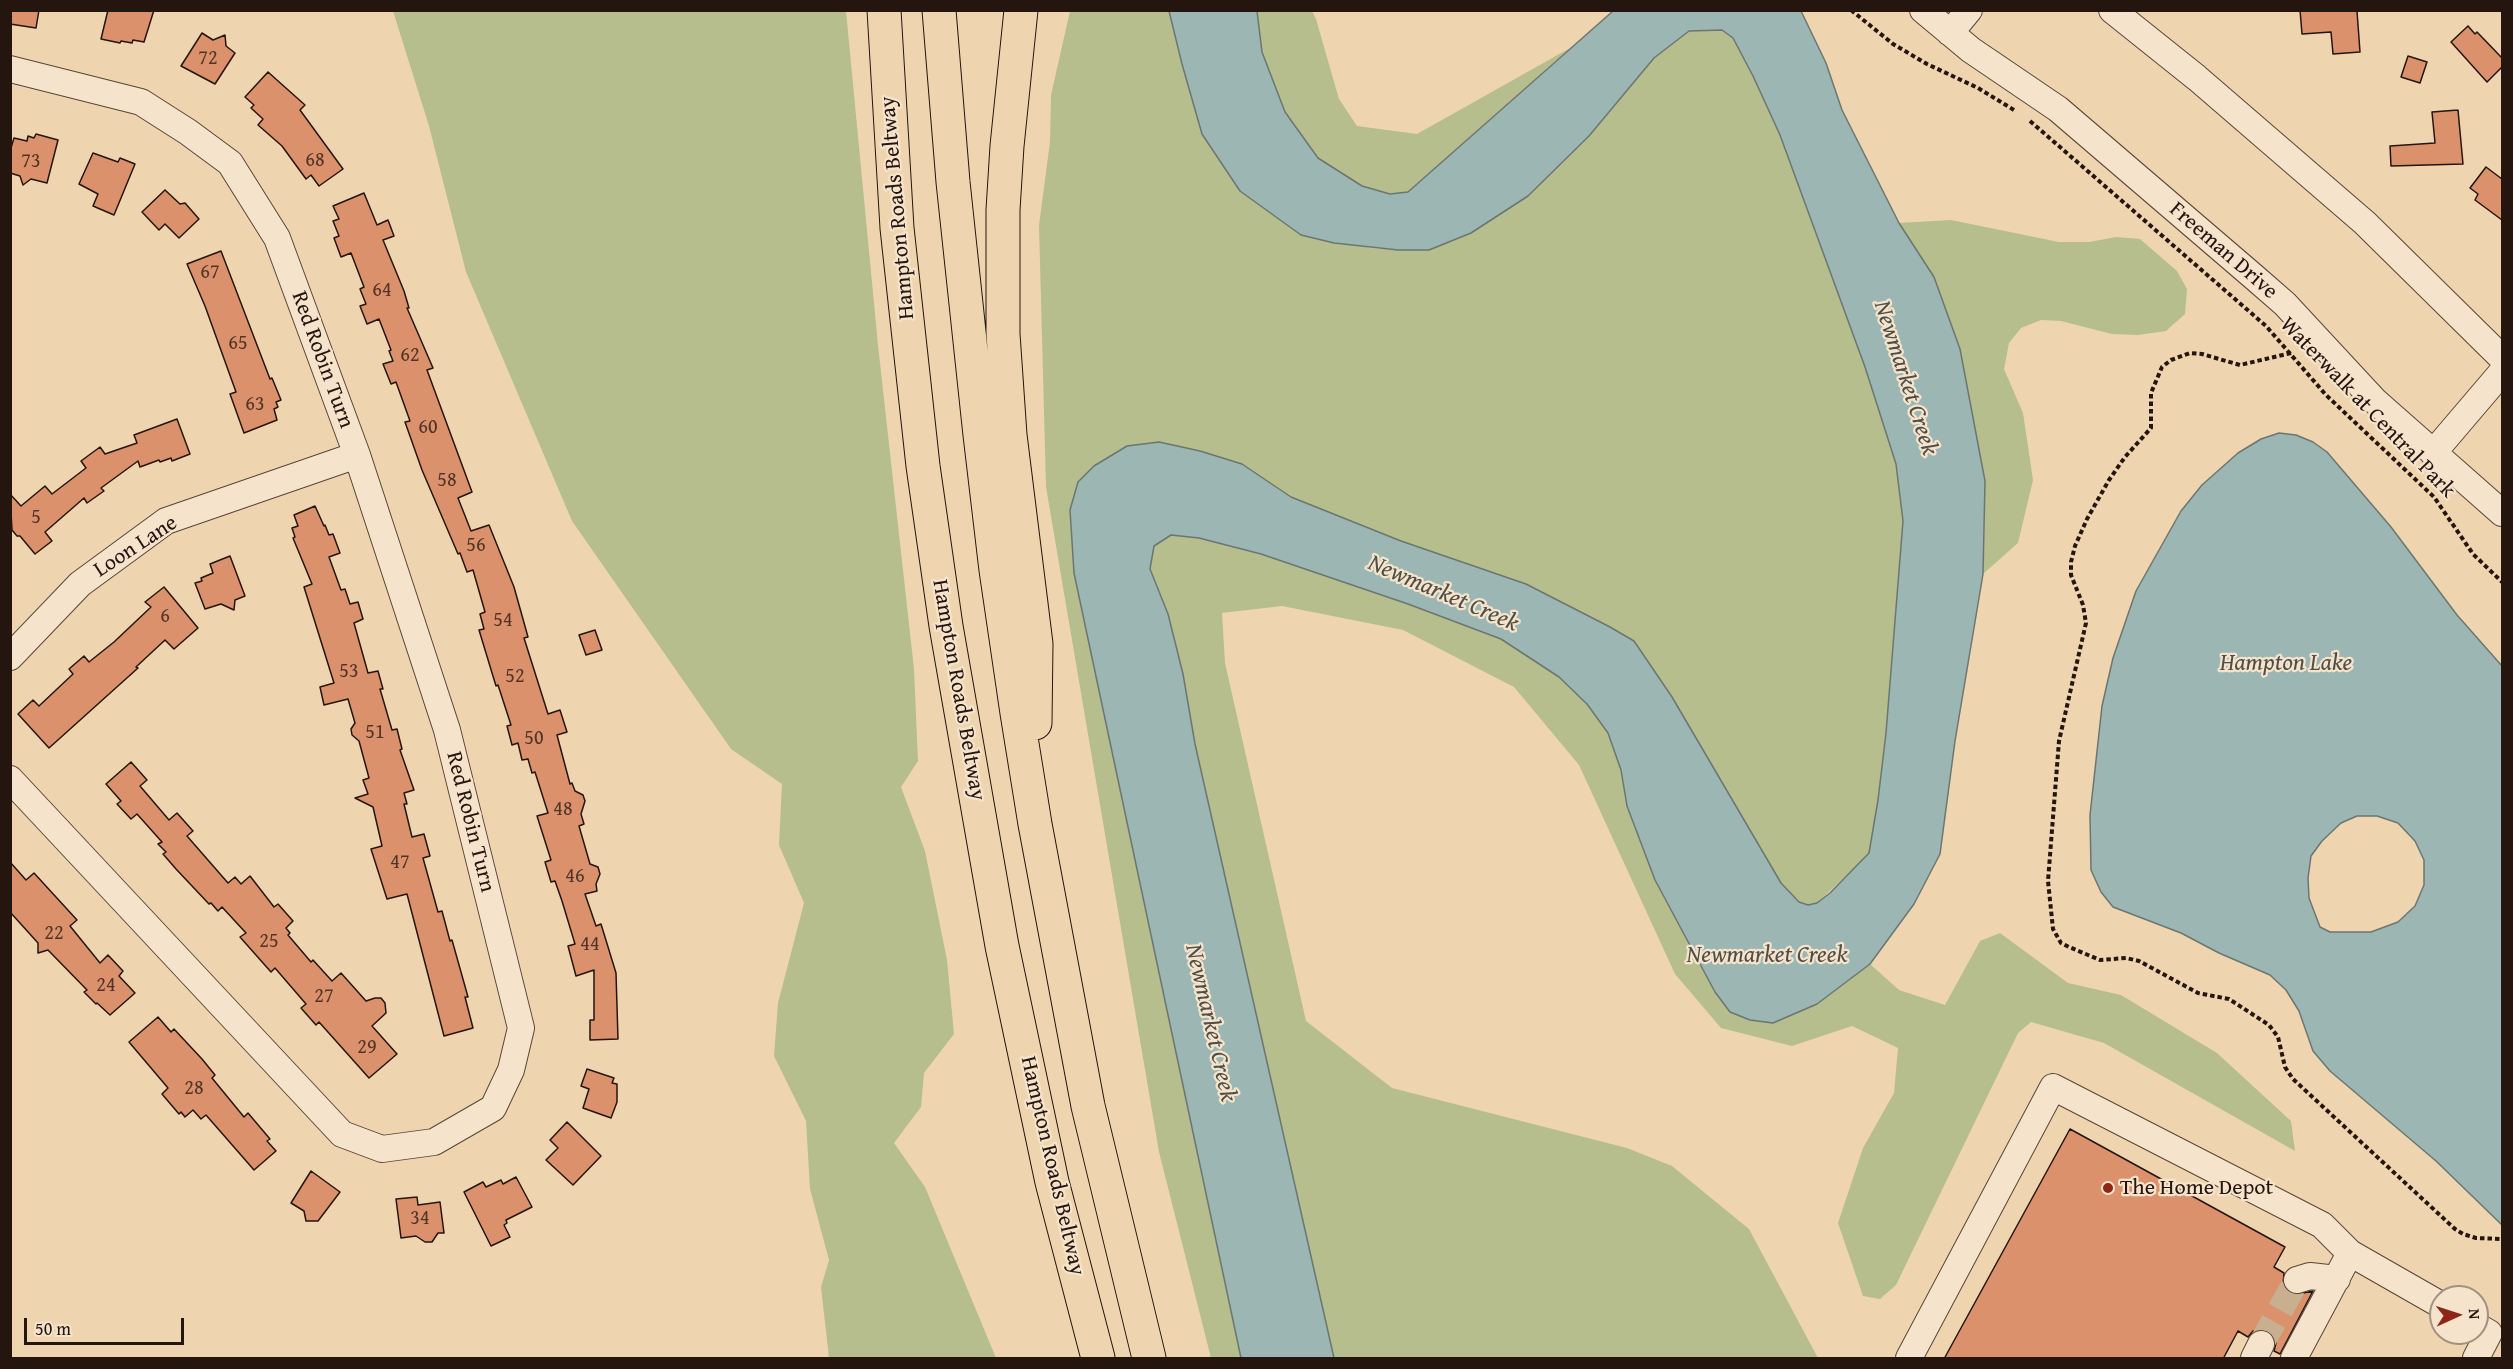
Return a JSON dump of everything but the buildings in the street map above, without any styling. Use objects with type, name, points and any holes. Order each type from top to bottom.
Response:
[{"type":"highway","name":"Hampton Roads Beltway","points":[[884,10],[899,252],[923,466],[946,626],[1002,946],[1052,1182],[1098,1359]]},
{"type":"highway","points":[[939,10],[953,182],[996,570],[1035,824],[1088,1106],[1149,1359]]},
{"type":"highway","points":[[1022,10],[1005,178],[1003,334],[1010,435],[1035,644],[1035,824]]},
{"type":"highway","points":[[1074,1263],[1088,1359]]},
{"type":"street","name":"Freeman Drive","points":[[1923,10],[1950,33],[2058,109],[2285,304],[2375,401],[2502,513]]},
{"type":"street","points":[[1950,33],[1969,10]]},
{"type":"street","points":[[2112,10],[2197,78],[2365,223],[2502,358]]},
{"type":"street","name":"Red Robin Turn","points":[[10,69],[141,102],[188,132],[230,163],[277,238],[357,455],[447,730],[521,1028],[511,1070],[493,1108],[434,1142],[382,1149],[342,1134],[10,779]]},
{"type":"street","points":[[2433,453],[2502,372]]},
{"type":"street","name":"Loon Lane","points":[[10,657],[80,584],[166,521],[357,455]]},
{"type":"street","points":[[1909,1359],[2053,1087],[2322,1225],[2350,1253],[2429,1298]]},
{"type":"street","points":[[2294,1359],[2350,1253]]},
{"type":"street","points":[[2297,1280],[2310,1276],[2337,1279]]},
{"type":"street","points":[[2476,1359],[2482,1345]]},
{"type":"path","points":[[1851,10],[1893,44],[1927,64],[1978,88],[2018,112]]},
{"type":"path","name":"Waterwalk at Central Park","points":[[2027,118],[2266,326],[2326,395],[2434,497],[2473,554],[2502,582]]},
{"type":"path","points":[[2291,353],[2240,365],[2202,354],[2190,353],[2171,360],[2162,367],[2151,393],[2151,428],[2125,457],[2109,480],[2075,546],[2071,575],[2083,606],[2086,622],[2059,741],[2048,881],[2053,929],[2061,943],[2069,947],[2100,960],[2126,958],[2139,960],[2198,993],[2229,999],[2269,1025],[2278,1037],[2284,1066],[2293,1079],[2455,1228],[2463,1234],[2476,1238],[2500,1239]]},
{"type":"green space","points":[[393,11],[846,11],[878,345],[914,669],[918,761],[901,787],[925,851],[947,960],[954,1034],[924,1073],[921,1107],[894,1143],[925,1187],[996,1358],[829,1358],[821,1287],[829,1260],[810,1189],[806,1121],[774,1056],[778,1003],[804,903],[779,845],[782,784],[731,749],[572,521],[466,272],[429,126]]},
{"type":"green space","points":[[1070,11],[1169,11],[1202,134],[1240,191],[1369,248],[1398,250],[1429,250],[1528,196],[1589,136],[1654,58],[1689,31],[1722,30],[1733,37],[1780,135],[1865,367],[1896,464],[1903,521],[1886,733],[1869,854],[1817,903],[1808,905],[1799,902],[1781,883],[1672,697],[1634,641],[1610,627],[1526,584],[1401,541],[1291,497],[1242,464],[1070,510],[1074,573],[1241,1358],[1211,1358],[1159,1152],[1046,487],[1039,225],[1050,142],[1051,95]]},
{"type":"green space","points":[[1257,11],[1312,11],[1339,99],[1357,126],[1417,134],[1570,48],[1408,192],[1389,194],[1362,186],[1318,158],[1284,112],[1262,52]]},
{"type":"green space","points":[[1951,220],[2059,242],[2089,242],[2116,237],[2140,239],[2177,271],[2187,289],[2185,314],[2166,331],[2138,335],[2112,334],[2061,321],[2041,320],[2021,328],[2009,343],[2004,369],[2023,413],[2033,480],[2018,543],[1983,574],[1985,481],[1899,223]]},
{"type":"green space","points":[[1171,535],[1199,538],[1261,554],[1408,604],[1501,639],[1559,677],[1587,704],[1608,733],[1621,770],[1627,806],[1655,880],[1715,992],[1817,1004],[1870,964],[1899,990],[1945,1005],[1980,941],[2000,933],[2068,983],[2121,995],[2217,1053],[2291,1121],[2295,1151],[2104,1043],[2031,1022],[2018,1033],[1896,1285],[1880,1299],[1863,1296],[1838,1223],[1863,1148],[1894,1093],[1898,1048],[1852,1026],[1792,1046],[1721,1028],[1675,974],[1579,765],[1514,687],[1403,630],[1282,606],[1222,613],[1225,663],[1306,1021],[1392,1088],[1627,1148],[1672,1166],[1749,1229],[1818,1358],[1334,1358],[1195,744],[1183,674],[1168,614],[1150,568],[1154,546]]},
{"type":"water","name":"Newmarket Creek","points":[[1169,11],[1257,11],[1262,52],[1285,112],[1318,158],[1362,186],[1390,194],[1408,192],[1613,11],[1801,11],[1826,63],[1842,110],[1899,223],[1934,277],[1960,349],[1985,481],[1983,574],[1955,741],[1940,854],[1914,904],[1870,964],[1817,1004],[1773,1023],[1750,1020],[1730,1012],[1715,992],[1655,880],[1627,806],[1621,770],[1608,733],[1587,704],[1559,677],[1501,639],[1408,604],[1261,554],[1199,538],[1171,535],[1154,546],[1150,569],[1168,614],[1183,674],[1195,744],[1334,1358],[1241,1358],[1074,573],[1070,510],[1078,482],[1094,466],[1127,446],[1159,442],[1200,451],[1242,464],[1291,497],[1401,541],[1526,584],[1610,627],[1634,641],[1672,697],[1781,883],[1799,902],[1808,905],[1817,903],[1830,893],[1869,853],[1886,733],[1903,521],[1896,464],[1865,367],[1780,135],[1733,38],[1722,30],[1689,31],[1654,58],[1589,136],[1528,196],[1471,233],[1429,250],[1398,250],[1334,243],[1301,235],[1240,191],[1202,134]]},
{"type":"water","name":"Hampton Lake","points":[[2279,433],[2296,435],[2313,442],[2327,452],[2391,527],[2457,615],[2502,666],[2502,1225],[2436,1161],[2330,1071],[2313,1051],[2299,1011],[2286,990],[2270,975],[2219,953],[2181,933],[2113,907],[2101,892],[2091,870],[2090,815],[2102,706],[2113,658],[2136,591],[2181,511],[2202,485],[2238,453],[2261,439]],"holes":[[[2357,816],[2377,816],[2398,823],[2415,841],[2424,860],[2424,885],[2415,906],[2398,922],[2371,932],[2330,932],[2320,927],[2309,898],[2308,878],[2311,856],[2322,841],[2341,823]]]},
{"type":"tunnel","points":[[2261,1344],[2297,1280]]},
{"type":"place","name":"The Home Depot","points":[[2108,1188]]}]
